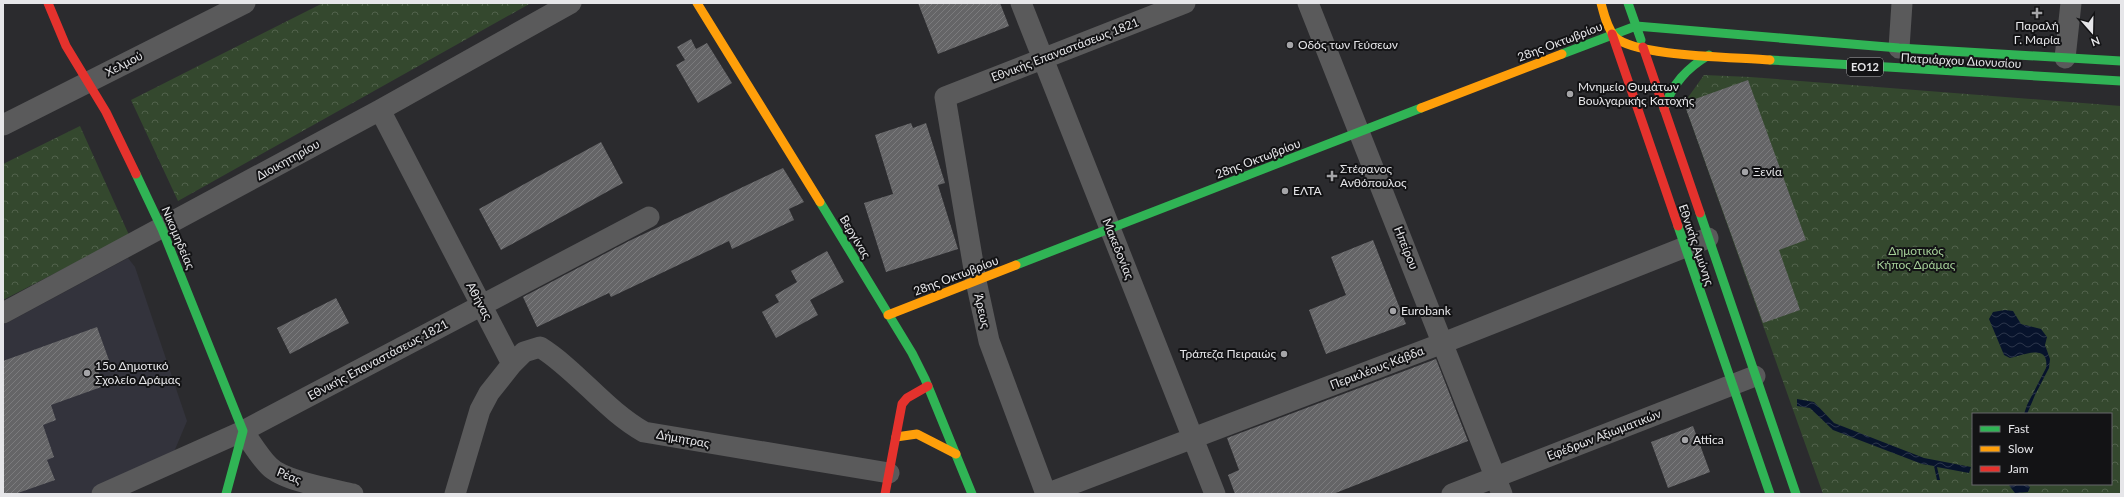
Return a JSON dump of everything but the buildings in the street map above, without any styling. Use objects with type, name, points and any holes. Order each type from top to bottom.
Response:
[{"type":"main road","name":"Νικομηδείας","points":[[48,3],[68,50],[106,112],[162,229],[243,431]]},
{"type":"main road","name":"Βεργίνας","points":[[697,3],[912,353],[928,386],[972,494]]},
{"type":"main road","name":"Εθνικής Αμύνης","points":[[1601,3],[1684,248],[1770,494]]},
{"type":"main road","name":"Εθνικής Αμύνης","points":[[1628,3],[1796,494]]},
{"type":"main road","name":"28ης Οκτωβρίου","points":[[888,315],[1636,26]]},
{"type":"main road","name":"Πατριάρχου Διονυσίου","points":[[1636,26],[1899,48],[2121,61]]},
{"type":"main road","name":"Πατριάρχου Διονυσίου","points":[[1612,34],[1623,42],[1643,47],[1709,55],[1897,70],[2121,81]]},
{"type":"main road","points":[[1664,109],[1671,90],[1680,77],[1692,66],[1709,55]]},
{"type":"main road","points":[[884,494],[902,404],[907,398],[928,386]]},
{"type":"main road","points":[[226,494],[243,431]]},
{"type":"main road","points":[[896,437],[917,434],[956,454]]},
{"type":"street","name":"Χελμού","points":[[3,125],[245,3]]},
{"type":"street","name":"Διοικητηρίου","points":[[3,313],[162,229],[380,110],[571,3]]},
{"type":"street","name":"Μακεδονίας","points":[[1021,3],[1215,494]]},
{"type":"street","name":"Εθνικής Επαναστάσεως 1821","points":[[944,97],[1185,3]]},
{"type":"street","name":"Ηπείρου","points":[[1308,3],[1499,486]]},
{"type":"street","points":[[1899,48],[1902,3]]},
{"type":"street","points":[[2065,58],[2071,3]]},
{"type":"street","name":"Άρεως","points":[[944,97],[976,282],[994,356],[1046,494]]},
{"type":"street","name":"Αθήνας","points":[[380,110],[512,364]]},
{"type":"street","name":"Εθνικής Επαναστάσεως 1821","points":[[102,494],[243,431],[649,217]]},
{"type":"street","name":"Περικλέους Κάβδα","points":[[1046,494],[1443,343],[1708,238]]},
{"type":"street","name":"Δήμητρας","points":[[512,364],[524,352],[540,347],[555,356],[618,413],[644,432],[889,473]]},
{"type":"street","points":[[456,494],[480,410],[489,393],[512,364]]},
{"type":"street","name":"Εφέδρων Αξιωματικών","points":[[1452,494],[1499,486],[1755,376]]},
{"type":"street","name":"Ρέας","points":[[243,431],[268,466],[281,474],[353,494]]},
{"type":"shaded area","name":"15ο Δημοτικό Σχολείο Δράμας","points":[[128,258],[135,267],[187,421],[171,459],[88,494],[3,494],[3,325]]},
{"type":"green space","points":[[323,3],[531,3],[178,201],[131,100]]},
{"type":"green space","name":"Δημοτικός Κήπος Δράμας","points":[[1704,75],[1750,77],[2121,106],[2121,494],[1823,494],[1684,103]]},
{"type":"green space","points":[[80,126],[129,235],[3,300],[3,164]]},
{"type":"water","points":[[2005,310],[2013,311],[2021,324],[2041,329],[2047,337],[2045,345],[2050,359],[2049,368],[2027,413],[2024,413],[2046,368],[2046,360],[2044,355],[2034,352],[2010,358],[2004,355],[1989,319],[1993,312]]},
{"type":"water","points":[[1797,399],[1814,402],[1834,423],[1924,458],[1971,467],[1969,473],[1937,467],[1940,480],[1937,480],[1934,466],[1922,464],[1833,430],[1810,408],[1797,406]]},
{"type":"water","points":[[2009,485],[2028,485],[2030,487],[2028,492],[2015,493]]},
{"type":"traffic: fast","points":[[1628,3],[1641,40]]},
{"type":"traffic: fast","points":[[1562,54],[1636,26]]},
{"type":"traffic: fast","points":[[1636,26],[1899,48],[2121,61]]},
{"type":"traffic: fast","points":[[1664,109],[1676,84],[1687,71],[1709,55]]},
{"type":"traffic: fast","points":[[1770,60],[2121,81]]},
{"type":"traffic: fast","points":[[1016,265],[1421,108]]},
{"type":"traffic: fast","points":[[136,174],[162,229],[243,431],[226,494]]},
{"type":"traffic: fast","points":[[820,202],[912,353],[925,379],[972,494]]},
{"type":"traffic: fast","points":[[1700,213],[1796,494]]},
{"type":"traffic: fast","points":[[1678,226],[1770,494]]},
{"type":"traffic: slow","points":[[697,3],[820,202]]},
{"type":"traffic: slow","points":[[1601,3],[1606,21],[1612,33],[1615,37],[1626,44],[1643,49],[1688,55],[1770,60]]},
{"type":"traffic: slow","points":[[1421,108],[1562,54]]},
{"type":"traffic: slow","points":[[888,315],[1016,265]]},
{"type":"traffic: slow","points":[[896,437],[917,434],[956,454]]},
{"type":"traffic: jam","points":[[48,3],[66,46],[106,112],[136,174]]},
{"type":"traffic: jam","points":[[1612,34],[1678,226]]},
{"type":"traffic: jam","points":[[1643,47],[1700,213]]},
{"type":"traffic: jam","points":[[885,494],[902,404],[907,398],[928,386]]},
{"type":"place","name":"Παραλή Γ. Μαρία","points":[[2037,13]]},
{"type":"place","name":"Οδός των Γεύσεων","points":[[1290,45]]},
{"type":"place","name":"Μνημείο Θυμάτων Βουλγαρικής Κατοχής","points":[[1570,94]]},
{"type":"place","name":"Ξενία","points":[[1745,172]]},
{"type":"place","name":"Στέφανος Ανθόπουλος","points":[[1332,176]]},
{"type":"place","name":"ΕΛΤΑ","points":[[1285,191]]},
{"type":"place","name":"Eurobank","points":[[1393,311]]},
{"type":"place","name":"Τράπεζα Πειραιώς","points":[[1284,354]]},
{"type":"place","name":"15ο Δημοτικό Σχολείο Δράμας","points":[[87,373]]},
{"type":"place","name":"Attica","points":[[1685,440]]}]
